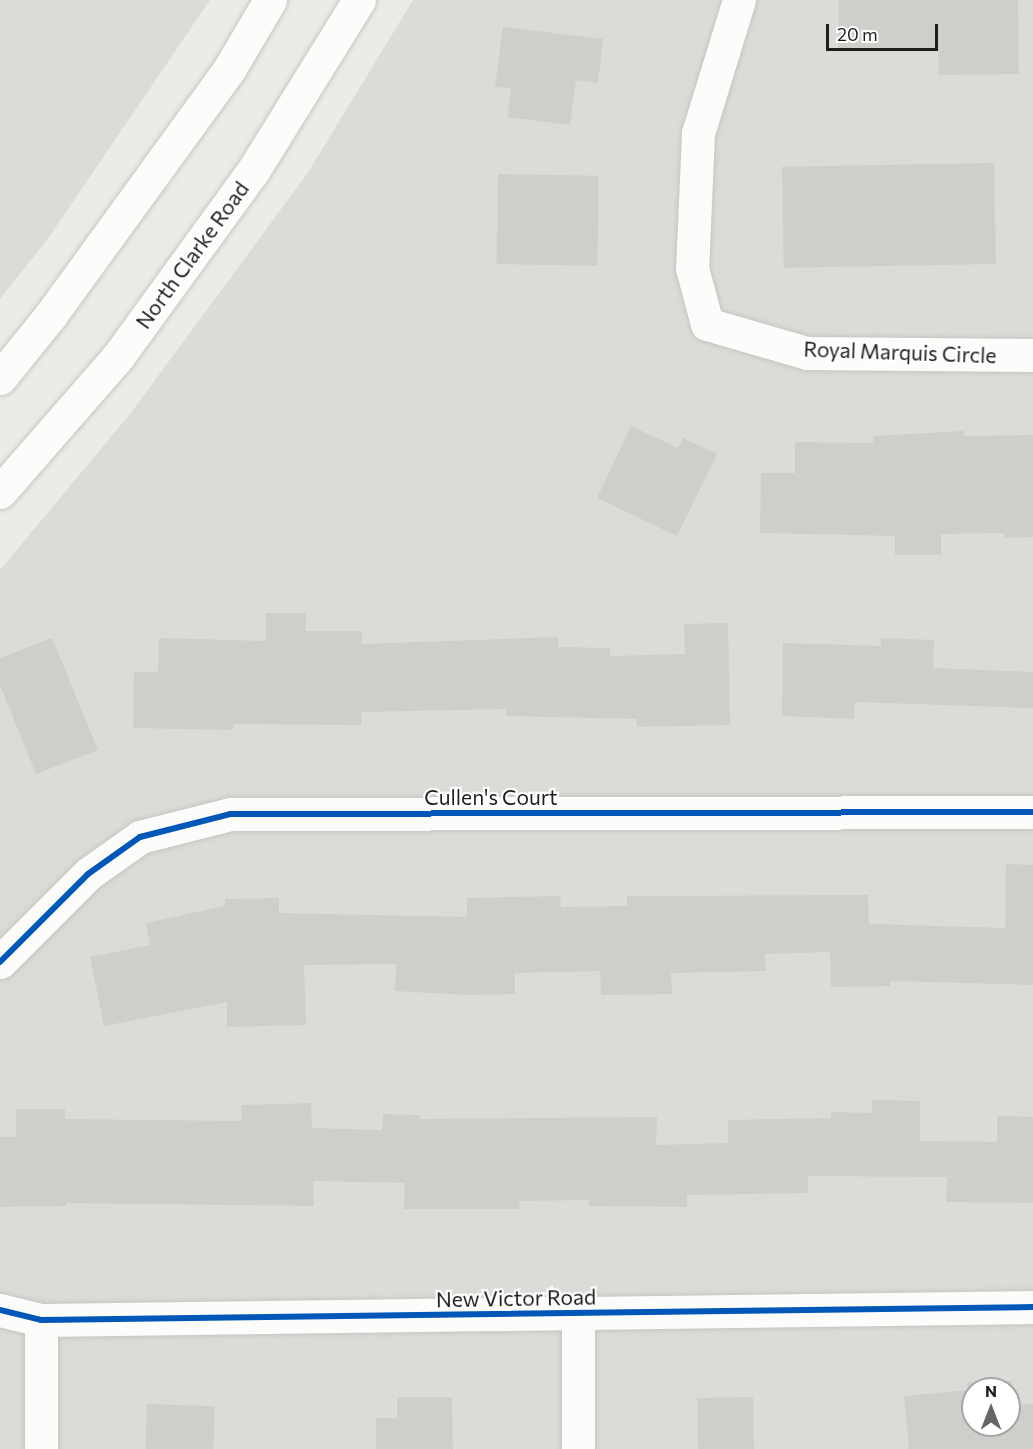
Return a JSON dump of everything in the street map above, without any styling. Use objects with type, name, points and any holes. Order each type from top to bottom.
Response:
[{"type":"street","points":[[0,378],[50,316],[230,68],[270,0]]},
{"type":"street","name":"North Clarke Road","points":[[0,492],[123,349],[253,171],[359,0]]},
{"type":"street","name":"Royal Marquis Circle","points":[[739,0],[698,133],[692,268],[707,324],[807,353],[1033,355]]},
{"type":"street","name":"Cullen's Court","points":[[0,962],[88,874],[140,837],[230,814],[1033,812]]},
{"type":"street","name":"New Victor Road","points":[[0,1310],[41,1320],[1033,1307]]},
{"type":"street","points":[[578,1313],[578,1449]]},
{"type":"street","points":[[41,1320],[41,1449]]},
{"type":"shaded area","points":[[0,0],[210,0],[47,240],[0,299]]},
{"type":"shaded area","points":[[413,0],[1033,0],[1033,1449],[0,1449],[0,570],[130,414],[307,174]]},
{"type":"building","points":[[839,0],[1018,0],[1019,74],[939,75],[938,51],[838,50]]},
{"type":"building","points":[[503,27],[603,39],[598,83],[576,80],[570,125],[508,117],[511,88],[495,87]]},
{"type":"building","points":[[994,163],[996,264],[784,268],[782,167]]},
{"type":"building","points":[[498,174],[599,176],[597,266],[496,264]]},
{"type":"building","points":[[631,426],[678,448],[683,438],[717,454],[677,536],[597,498]]},
{"type":"building","points":[[964,431],[964,436],[1033,435],[1033,537],[1004,538],[1004,533],[941,534],[941,555],[895,555],[895,536],[760,533],[761,473],[795,473],[795,442],[873,443],[873,436]]},
{"type":"building","points":[[266,613],[306,613],[306,631],[362,631],[362,644],[558,637],[558,647],[610,648],[610,656],[685,654],[684,624],[728,623],[730,725],[637,727],[636,719],[506,716],[507,709],[362,712],[361,725],[233,724],[233,730],[133,728],[134,672],[158,672],[159,638],[266,641]]},
{"type":"building","points":[[52,638],[98,750],[36,774],[0,685],[0,658]]},
{"type":"building","points":[[881,638],[934,640],[933,668],[1033,672],[1033,708],[855,702],[854,719],[782,716],[783,643],[881,646]]},
{"type":"building","points":[[1006,864],[1033,865],[1033,985],[890,981],[890,986],[831,987],[830,952],[765,954],[766,971],[671,973],[672,994],[601,995],[600,971],[515,973],[515,994],[469,995],[395,991],[396,964],[304,965],[306,1025],[227,1027],[227,1002],[104,1026],[90,957],[150,945],[146,923],[225,906],[225,899],[279,898],[279,913],[467,917],[467,898],[560,896],[561,907],[627,906],[627,896],[868,895],[869,924],[1005,928]]},
{"type":"building","points":[[872,1100],[920,1101],[920,1141],[997,1142],[997,1116],[1033,1117],[1033,1203],[946,1202],[947,1177],[808,1176],[808,1193],[687,1195],[687,1207],[589,1206],[589,1200],[519,1201],[520,1209],[404,1209],[405,1183],[313,1181],[314,1206],[66,1203],[66,1206],[0,1207],[0,1137],[16,1137],[16,1109],[65,1109],[65,1119],[242,1121],[241,1105],[311,1103],[312,1128],[382,1130],[383,1114],[420,1115],[420,1119],[657,1117],[656,1145],[728,1143],[728,1120],[831,1118],[831,1112],[872,1113]]},
{"type":"building","points":[[961,1391],[961,1437],[1021,1437],[1021,1405],[1033,1404],[1033,1449],[909,1449],[904,1396]]},
{"type":"building","points":[[397,1397],[452,1397],[453,1449],[376,1449],[376,1418],[397,1418]]},
{"type":"building","points":[[753,1397],[754,1449],[698,1449],[697,1398]]},
{"type":"building","points":[[147,1404],[215,1406],[213,1449],[145,1449]]},
{"type":"cycle path","points":[[0,962],[88,874],[140,837],[230,814],[1033,812]]},
{"type":"cycle path","points":[[0,1310],[41,1320],[1033,1307]]}]
